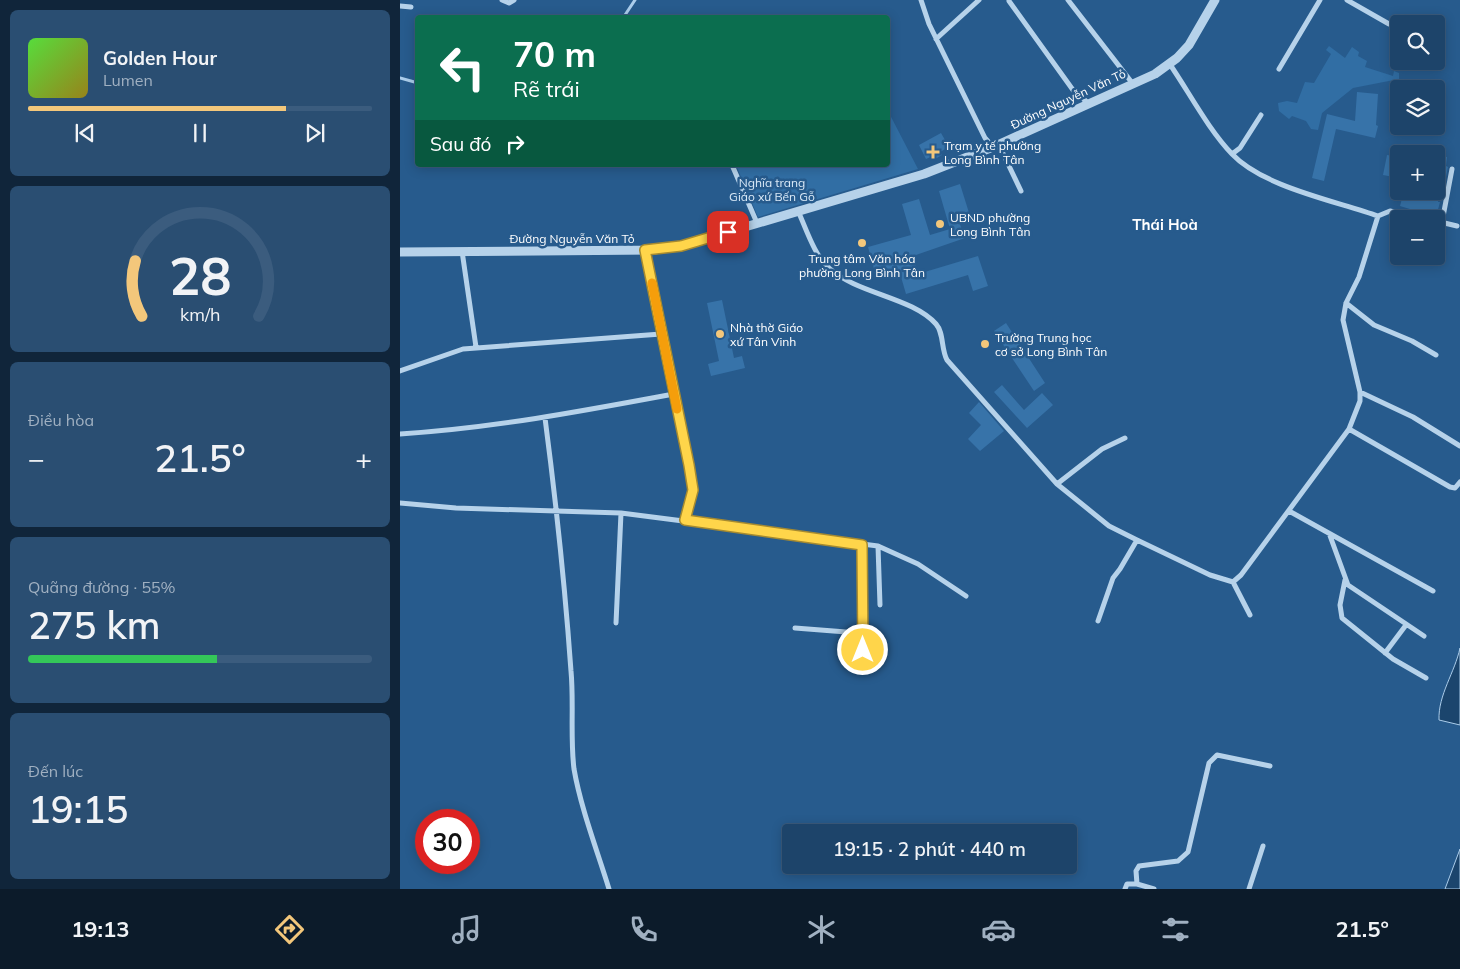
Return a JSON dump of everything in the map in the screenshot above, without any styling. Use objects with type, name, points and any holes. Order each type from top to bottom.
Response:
[{"type":"street","points":[[502,0],[510,3],[514,0]]},
{"type":"street","points":[[921,0],[936,39],[985,138],[996,146],[1021,191]]},
{"type":"street","points":[[936,39],[980,0]]},
{"type":"street","points":[[1068,0],[1133,84]]},
{"type":"street","name":"Đường Nguyễn Văn Tỏ","points":[[400,252],[645,250],[681,246],[924,174],[996,146],[1155,74],[1177,58],[1189,45],[1215,0]]},
{"type":"street","points":[[1279,69],[1320,0]]},
{"type":"street","points":[[1347,0],[1355,2],[1388,24]]},
{"type":"street","points":[[1009,1],[1073,90],[1088,103]]},
{"type":"street","points":[[400,6],[411,7]]},
{"type":"street","points":[[1169,62],[1232,154],[1266,178],[1378,216],[1390,211]]},
{"type":"street","points":[[1232,154],[1240,148],[1260,115]]},
{"type":"street","points":[[733,167],[757,223]]},
{"type":"street","points":[[1442,210],[1452,169]]},
{"type":"street","points":[[798,210],[827,267],[843,278],[925,314],[938,326],[942,351],[947,360],[1057,484],[1110,526],[1137,540],[1167,552],[1210,575],[1233,582],[1250,615]]},
{"type":"street","points":[[1233,582],[1241,575],[1349,429],[1360,401],[1360,392],[1343,320],[1346,303],[1359,278],[1378,216]]},
{"type":"street","points":[[1445,223],[1457,226]]},
{"type":"street","points":[[462,250],[476,347]]},
{"type":"street","points":[[645,250],[693,490],[685,520]]},
{"type":"street","points":[[1346,303],[1374,325],[1412,341],[1436,356]]},
{"type":"street","points":[[400,371],[463,349],[476,347],[662,334]]},
{"type":"street","points":[[1360,392],[1413,417],[1460,446]]},
{"type":"street","points":[[400,434],[452,431],[545,418],[674,394]]},
{"type":"street","points":[[545,418],[557,510],[572,683],[572,747],[575,771],[609,889]]},
{"type":"street","points":[[1349,429],[1450,487],[1454,488],[1460,482]]},
{"type":"street","points":[[1057,484],[1102,449],[1125,438]]},
{"type":"street","points":[[400,503],[456,508],[621,513],[878,546],[918,564],[966,596]]},
{"type":"street","points":[[1289,511],[1433,591]]},
{"type":"street","points":[[616,623],[621,513]]},
{"type":"street","points":[[1329,533],[1345,580],[1340,605],[1342,618],[1385,653],[1426,678]]},
{"type":"street","points":[[1098,621],[1112,578],[1120,569],[1137,540]]},
{"type":"street","points":[[862,545],[861,631],[863,650]]},
{"type":"street","points":[[878,546],[880,605]]},
{"type":"street","points":[[1345,580],[1424,636]]},
{"type":"street","points":[[1385,653],[1406,625]]},
{"type":"street","points":[[795,628],[861,631]]},
{"type":"street","points":[[847,645],[861,631]]},
{"type":"street","points":[[1137,884],[1136,871],[1139,866],[1178,861],[1188,852],[1209,763],[1212,759],[1217,755],[1270,766]]},
{"type":"street","points":[[1249,889],[1263,846]]},
{"type":"street","points":[[1125,889],[1127,884],[1137,884],[1154,889]]},
{"type":"green space","points":[[1329,46],[1345,58],[1352,47],[1359,52],[1358,56],[1367,61],[1365,67],[1393,76],[1394,71],[1399,73],[1399,79],[1353,88],[1322,113],[1318,130],[1311,129],[1306,121],[1292,116],[1289,119],[1279,111],[1278,103],[1287,101],[1297,103],[1305,82],[1314,83],[1331,54],[1326,50]]},
{"type":"green space","name":"Nghĩa trang Giáo xứ Bến Gỗ","points":[[890,115],[918,169],[758,217],[737,167],[890,167]]},
{"type":"shaded area","points":[[1460,648],[1460,725],[1439,720],[1439,711]]},
{"type":"shaded area","points":[[1460,849],[1460,889],[1445,889]]},
{"type":"building","points":[[1357,92],[1378,94],[1376,125],[1378,126],[1375,138],[1336,129],[1324,181],[1312,178],[1327,114],[1355,121]]},
{"type":"building","points":[[941,133],[949,147],[940,152],[942,155],[935,159],[933,156],[926,159],[919,145]]},
{"type":"building","points":[[1387,155],[1390,156],[1390,176],[1383,175]]},
{"type":"building","points":[[1445,157],[1447,157],[1446,166],[1448,167],[1445,182]]},
{"type":"building","points":[[960,184],[970,216],[958,219],[965,238],[913,256],[918,274],[978,256],[988,286],[973,291],[968,275],[906,294],[899,270],[876,276],[868,247],[911,235],[902,204],[919,199],[930,235],[950,229],[939,191]]},
{"type":"building","points":[[1402,200],[1438,200],[1438,202],[1440,202],[1438,210],[1413,210],[1400,206]]},
{"type":"building","points":[[722,300],[734,358],[742,356],[745,368],[711,376],[708,364],[719,361],[707,303]]},
{"type":"building","points":[[1006,323],[1045,383],[1034,391],[994,331]]},
{"type":"building","points":[[1002,385],[1024,410],[1042,393],[1053,405],[1027,428],[994,392]]},
{"type":"building","points":[[979,402],[1004,431],[980,451],[968,439],[981,425],[969,413]]},
{"type":"waterway","points":[[625,15],[635,0]]},
{"type":"waterway","points":[[400,78],[415,82]]},
{"type":"slow traffic","points":[[652,283],[677,409]]},
{"type":"place","name":"Trạm y tế phường Long Bình Tân","points":[[933,152]]},
{"type":"place","name":"UBND phường Long Bình Tân","points":[[940,224]]},
{"type":"place","name":"Trung tâm Văn hóa phường Long Bình Tân","points":[[862,243]]},
{"type":"place","name":"Nhà thờ Giáo xứ Tân Vinh","points":[[720,334]]},
{"type":"place","name":"Trường Trung học cơ sở Long Bình Tân","points":[[985,344]]},
{"type":"district","name":"Thái Hoà","points":[[1165,224]]},
{"type":"route","points":[[728,232],[681,246],[645,250],[693,490],[685,520],[862,545],[863,650]]}]
